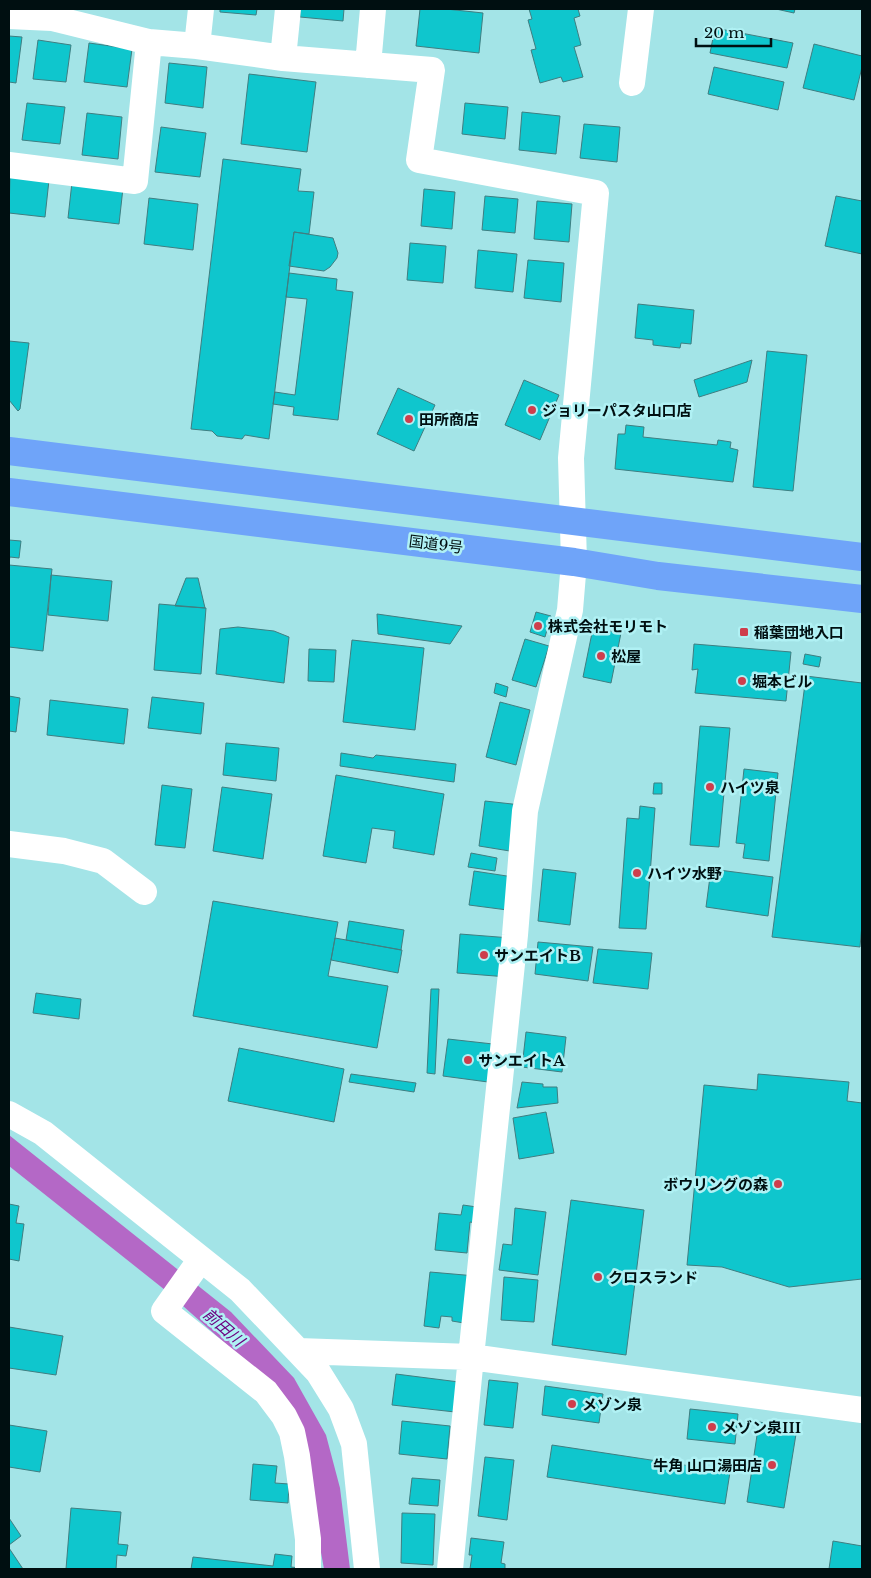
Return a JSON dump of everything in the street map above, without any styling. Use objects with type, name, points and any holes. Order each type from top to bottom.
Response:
[{"type":"highway","points":[[9,450],[862,557]]},
{"type":"highway","name":"国道9号","points":[[9,492],[574,562],[658,576],[862,599]]},
{"type":"street","points":[[197,46],[202,9]]},
{"type":"street","points":[[282,58],[288,9]]},
{"type":"street","points":[[368,65],[373,9]]},
{"type":"street","points":[[632,83],[640,9]]},
{"type":"street","points":[[9,16],[52,14],[149,42],[197,46],[282,58],[432,70],[419,160],[596,193],[571,458],[574,562],[570,610],[525,811],[515,936],[450,1569]]},
{"type":"street","points":[[9,165],[136,181],[149,42]]},
{"type":"street","points":[[9,844],[64,851],[103,862],[144,892]]},
{"type":"street","points":[[9,1114],[43,1133],[240,1290],[318,1372],[341,1409],[354,1444],[367,1569]]},
{"type":"street","points":[[201,1259],[164,1311],[266,1392],[284,1416],[292,1432],[298,1456],[308,1539],[308,1569]]},
{"type":"street","points":[[298,1351],[471,1357],[862,1410]]},
{"type":"water","name":"前田川","points":[[9,1135],[231,1312],[294,1378],[326,1435],[340,1488],[350,1569],[324,1569],[297,1420],[271,1384],[165,1290],[9,1166]]},
{"type":"building","points":[[220,9],[257,9],[256,15],[220,12]]},
{"type":"building","points":[[300,9],[344,9],[343,21],[300,17]]},
{"type":"building","points":[[420,9],[446,9],[483,13],[479,53],[416,46]]},
{"type":"building","points":[[529,9],[578,9],[580,16],[574,18],[581,45],[574,47],[583,77],[563,82],[561,77],[540,83],[531,50],[536,49],[528,20],[532,19]]},
{"type":"building","points":[[776,9],[795,9],[794,13]]},
{"type":"building","points":[[715,28],[793,43],[787,68],[710,53]]},
{"type":"building","points":[[9,36],[22,37],[16,83],[9,82]]},
{"type":"building","points":[[38,40],[71,45],[66,82],[33,79]]},
{"type":"building","points":[[89,43],[132,49],[127,87],[84,82]]},
{"type":"building","points":[[814,44],[862,56],[862,67],[854,100],[803,88]]},
{"type":"building","points":[[169,63],[207,67],[203,108],[165,103]]},
{"type":"building","points":[[714,67],[784,82],[778,110],[708,94]]},
{"type":"building","points":[[249,74],[316,82],[307,152],[241,144]]},
{"type":"building","points":[[27,103],[65,107],[60,144],[22,140]]},
{"type":"building","points":[[465,103],[508,107],[505,139],[462,134]]},
{"type":"building","points":[[522,112],[560,116],[556,154],[519,150]]},
{"type":"building","points":[[87,113],[122,117],[118,159],[82,155]]},
{"type":"building","points":[[584,124],[620,127],[617,162],[580,158]]},
{"type":"building","points":[[161,127],[206,133],[200,177],[155,172]]},
{"type":"building","points":[[223,159],[301,169],[298,191],[314,192],[309,234],[294,232],[269,439],[245,435],[242,439],[217,436],[212,431],[191,429]]},
{"type":"building","points":[[10,176],[49,180],[45,217],[9,213]]},
{"type":"building","points":[[72,182],[123,188],[119,224],[68,218]]},
{"type":"building","points":[[424,189],[455,192],[452,229],[421,226]]},
{"type":"building","points":[[485,196],[518,199],[515,233],[482,230]]},
{"type":"building","points":[[836,196],[862,201],[862,254],[825,246]]},
{"type":"building","points":[[149,198],[198,204],[193,250],[144,244]]},
{"type":"building","points":[[537,201],[572,204],[569,242],[534,239]]},
{"type":"building","points":[[294,232],[333,238],[338,253],[337,258],[324,271],[289,266]]},
{"type":"building","points":[[410,243],[446,246],[443,283],[407,280]]},
{"type":"building","points":[[478,250],[517,254],[513,292],[475,288]]},
{"type":"building","points":[[528,260],[564,263],[561,302],[524,298]]},
{"type":"building","points":[[289,273],[337,279],[336,290],[353,292],[338,420],[293,415],[294,407],[273,404],[275,392],[295,395],[307,299],[286,297]]},
{"type":"building","points":[[638,304],[694,310],[691,344],[681,343],[680,348],[653,345],[653,340],[635,338]]},
{"type":"building","points":[[9,341],[29,343],[20,409],[18,411],[9,400]]},
{"type":"building","points":[[767,351],[807,355],[793,491],[753,487]]},
{"type":"building","points":[[752,360],[747,382],[699,397],[694,380]]},
{"type":"building","name":"ジョリーパスタ山口店","points":[[524,380],[559,395],[540,440],[505,425]]},
{"type":"building","points":[[398,388],[435,405],[414,451],[377,434]]},
{"type":"building","points":[[626,425],[644,427],[643,437],[717,445],[718,440],[731,442],[730,448],[738,450],[733,482],[615,469],[618,434],[625,434]]},
{"type":"building","points":[[9,540],[21,541],[19,558],[10,557],[9,561]]},
{"type":"building","points":[[9,565],[52,569],[43,651],[9,647]]},
{"type":"building","points":[[51,575],[112,581],[108,621],[48,615]]},
{"type":"building","points":[[186,578],[198,578],[205,608],[175,606]]},
{"type":"building","points":[[159,604],[206,608],[201,674],[154,670]]},
{"type":"building","points":[[536,612],[551,616],[545,637],[530,632]]},
{"type":"building","points":[[377,614],[462,626],[450,644],[378,634]]},
{"type":"building","points":[[238,627],[274,631],[289,637],[284,683],[216,674],[220,629]]},
{"type":"building","points":[[593,628],[621,633],[611,683],[583,677]]},
{"type":"building","points":[[525,639],[549,646],[536,687],[512,680]]},
{"type":"building","points":[[352,640],[424,648],[415,730],[343,722]]},
{"type":"building","name":"堀本ビル","points":[[694,644],[791,652],[786,701],[695,693],[698,669],[692,670]]},
{"type":"building","points":[[309,649],[336,650],[334,682],[308,681]]},
{"type":"building","points":[[805,654],[821,657],[819,667],[803,664]]},
{"type":"building","points":[[806,676],[862,683],[862,924],[860,947],[772,937]]},
{"type":"building","points":[[496,683],[508,687],[506,697],[494,693]]},
{"type":"building","points":[[9,696],[20,698],[16,732],[9,731]]},
{"type":"building","points":[[152,697],[204,703],[201,734],[148,728]]},
{"type":"building","points":[[50,700],[128,709],[124,744],[47,735]]},
{"type":"building","points":[[500,702],[530,710],[516,765],[486,757]]},
{"type":"building","name":"ハイツ泉","points":[[700,726],[730,728],[719,847],[690,845]]},
{"type":"building","points":[[226,743],[279,748],[276,781],[223,775]]},
{"type":"building","points":[[341,753],[373,758],[376,755],[456,764],[454,782],[340,766]]},
{"type":"building","points":[[744,769],[778,773],[769,861],[743,858],[745,844],[736,843]]},
{"type":"building","points":[[336,775],[444,794],[434,855],[393,848],[395,831],[372,828],[366,863],[323,856]]},
{"type":"building","points":[[654,783],[662,783],[662,794],[653,794]]},
{"type":"building","points":[[162,785],[192,789],[185,848],[155,845]]},
{"type":"building","points":[[222,787],[272,794],[263,859],[213,851]]},
{"type":"building","points":[[485,801],[530,806],[522,853],[479,846]]},
{"type":"building","name":"ハイツ水野","points":[[640,806],[655,808],[646,929],[619,928],[627,818],[639,819]]},
{"type":"building","points":[[471,853],[497,858],[495,871],[468,867]]},
{"type":"building","points":[[543,869],[576,873],[570,925],[538,921]]},
{"type":"building","points":[[711,869],[773,877],[768,916],[706,907]]},
{"type":"building","points":[[474,871],[520,878],[515,911],[469,905]]},
{"type":"building","points":[[213,901],[338,922],[328,976],[388,986],[377,1048],[193,1016]]},
{"type":"building","points":[[349,921],[404,930],[401,950],[346,940]]},
{"type":"building","name":"サンエイトB","points":[[460,934],[511,938],[508,977],[457,973]]},
{"type":"building","points":[[335,938],[402,950],[398,973],[331,960]]},
{"type":"building","points":[[538,942],[593,947],[588,981],[535,974]]},
{"type":"building","points":[[598,949],[652,953],[648,989],[593,983]]},
{"type":"building","points":[[431,989],[439,989],[435,1074],[427,1073]]},
{"type":"building","points":[[36,993],[81,999],[79,1019],[33,1013]]},
{"type":"building","points":[[526,1032],[566,1037],[562,1072],[522,1067]]},
{"type":"building","name":"サンエイトA","points":[[448,1039],[493,1044],[488,1082],[443,1076]]},
{"type":"building","points":[[239,1048],[344,1069],[334,1122],[228,1101]]},
{"type":"building","points":[[351,1074],[416,1083],[414,1092],[349,1082]]},
{"type":"building","name":"ボウリングの森","points":[[758,1074],[849,1082],[847,1101],[862,1103],[862,1279],[789,1287],[722,1267],[687,1265],[704,1085],[757,1090]]},
{"type":"building","points":[[522,1082],[543,1084],[543,1087],[557,1087],[558,1103],[517,1108]]},
{"type":"building","points":[[546,1112],[554,1153],[519,1159],[513,1118]]},
{"type":"building","name":"クロスランド","points":[[571,1200],[644,1210],[626,1355],[552,1345]]},
{"type":"building","points":[[9,1204],[19,1206],[16,1223],[24,1224],[19,1261],[9,1259]]},
{"type":"building","points":[[463,1205],[484,1208],[481,1224],[470,1222],[467,1253],[435,1250],[439,1213],[461,1215]]},
{"type":"building","points":[[515,1208],[546,1212],[538,1275],[499,1270],[503,1244],[512,1245]]},
{"type":"building","points":[[430,1272],[476,1276],[464,1323],[452,1321],[452,1317],[441,1316],[439,1328],[424,1326]]},
{"type":"building","points":[[504,1277],[538,1280],[534,1322],[501,1320]]},
{"type":"building","points":[[9,1327],[63,1336],[56,1375],[9,1368]]},
{"type":"building","points":[[396,1374],[459,1382],[455,1412],[392,1405]]},
{"type":"building","points":[[489,1380],[518,1383],[513,1428],[484,1425]]},
{"type":"building","name":"メゾン泉","points":[[545,1386],[603,1394],[599,1423],[542,1415]]},
{"type":"building","name":"メゾン泉III","points":[[690,1409],[738,1414],[735,1444],[687,1439]]},
{"type":"building","points":[[402,1421],[450,1426],[447,1459],[399,1454]]},
{"type":"building","name":"牛角 山口湯田店","points":[[759,1422],[797,1428],[784,1508],[747,1502]]},
{"type":"building","points":[[9,1425],[47,1431],[40,1472],[9,1467]]},
{"type":"building","points":[[552,1445],[730,1472],[725,1504],[547,1477]]},
{"type":"building","points":[[485,1457],[514,1460],[507,1520],[478,1516]]},
{"type":"building","points":[[253,1464],[277,1466],[275,1483],[289,1484],[288,1503],[250,1500]]},
{"type":"building","points":[[412,1478],[440,1480],[438,1506],[409,1504]]},
{"type":"building","points":[[71,1508],[121,1512],[118,1544],[128,1545],[126,1556],[117,1555],[116,1569],[66,1569]]},
{"type":"building","points":[[402,1513],[435,1514],[433,1565],[401,1563]]},
{"type":"building","points":[[9,1518],[21,1536],[9,1545]]},
{"type":"building","points":[[471,1538],[504,1542],[501,1563],[505,1564],[505,1569],[470,1569],[472,1555],[469,1555]]},
{"type":"building","points":[[833,1541],[862,1546],[862,1569],[829,1569]]},
{"type":"building","points":[[9,1548],[23,1569],[9,1569]]},
{"type":"building","points":[[275,1554],[292,1556],[291,1567],[300,1568],[191,1569],[193,1557],[273,1566]]},
{"type":"place","name":"ジョリーパスタ山口店","points":[[532,410]]},
{"type":"place","name":"田所商店","points":[[409,419]]},
{"type":"place","name":"株式会社モリモト","points":[[538,626]]},
{"type":"place","name":"稲葉団地入口","points":[[744,632]]},
{"type":"place","name":"松屋","points":[[601,656]]},
{"type":"place","name":"堀本ビル","points":[[742,681]]},
{"type":"place","name":"ハイツ泉","points":[[710,787]]},
{"type":"place","name":"ハイツ水野","points":[[637,873]]},
{"type":"place","name":"サンエイトB","points":[[484,955]]},
{"type":"place","name":"サンエイトA","points":[[468,1060]]},
{"type":"place","name":"ボウリングの森","points":[[778,1184]]},
{"type":"place","name":"クロスランド","points":[[598,1277]]},
{"type":"place","name":"メゾン泉","points":[[572,1404]]},
{"type":"place","name":"メゾン泉III","points":[[712,1427]]},
{"type":"place","name":"牛角 山口湯田店","points":[[772,1465]]}]
